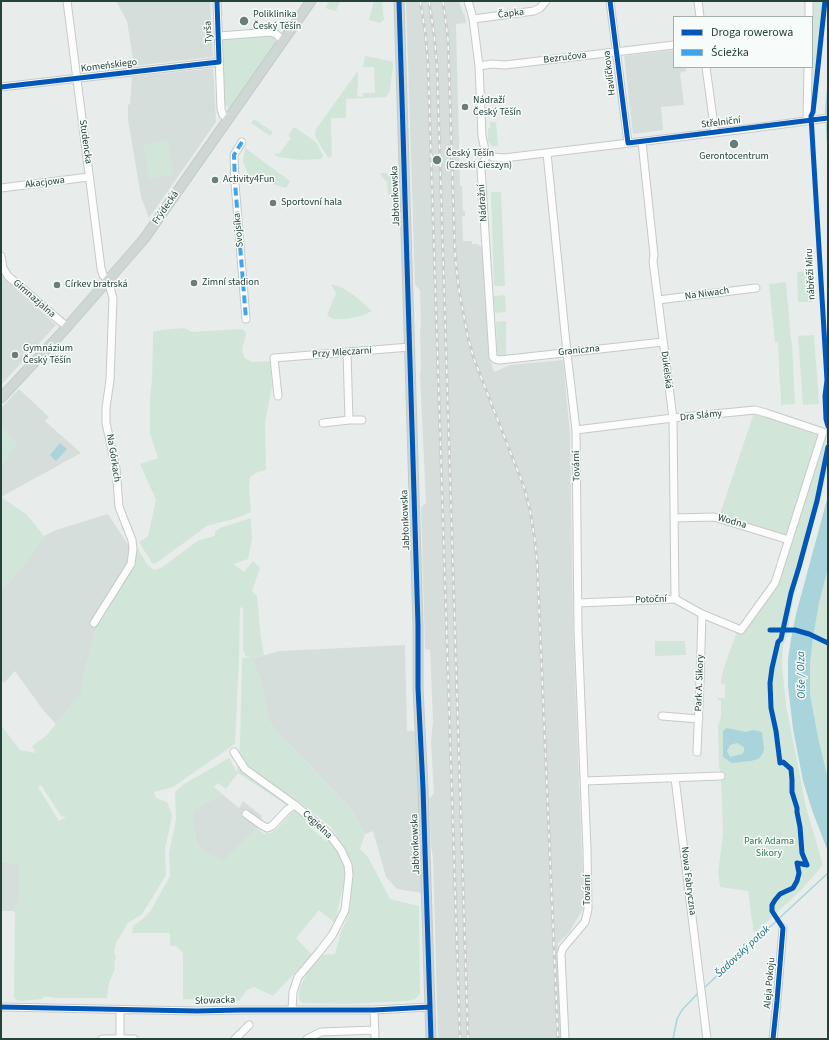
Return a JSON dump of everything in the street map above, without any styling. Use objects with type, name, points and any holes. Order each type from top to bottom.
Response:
[{"type":"main road","name":"Frýdecká","points":[[1,398],[67,328],[144,239],[311,1]]},
{"type":"main road","name":"Jabłonkowska","points":[[399,1],[418,626],[418,688],[423,788],[430,1039]]},
{"type":"street","name":"Studencka","points":[[68,1],[76,79],[90,177],[100,268],[102,275],[108,281]]},
{"type":"street","name":"Tyrša","points":[[217,1],[221,109],[223,114],[229,119]]},
{"type":"street","points":[[468,1],[472,11],[479,66],[482,136],[487,154]]},
{"type":"street","name":"Čapka","points":[[473,19],[534,11],[540,8],[546,1]]},
{"type":"street","name":"Havlíčkova","points":[[610,1],[628,143]]},
{"type":"street","points":[[698,1],[700,16]]},
{"type":"street","points":[[809,1],[809,16]]},
{"type":"street","points":[[218,36],[271,32],[276,34],[283,41]]},
{"type":"street","name":"Bezručova","points":[[479,66],[492,64],[505,65],[673,45]]},
{"type":"street","name":"Komeńskiego","points":[[1,87],[219,62]]},
{"type":"street","points":[[706,68],[715,133]]},
{"type":"street","points":[[807,121],[808,68]]},
{"type":"street","name":"Střelniční","points":[[487,154],[497,158],[547,153],[828,118]]},
{"type":"street","name":"Svojsíka","points":[[242,142],[234,155],[246,319]]},
{"type":"street","name":"Dukelská","points":[[642,142],[654,255],[653,261],[673,418],[675,599]]},
{"type":"street","name":"Tovární","points":[[547,153],[576,430],[578,639],[585,781],[588,909],[585,922],[563,948],[561,954],[564,1039]]},
{"type":"street","name":"Nádražní","points":[[487,154],[481,169],[493,354],[495,359]]},
{"type":"street","name":"Akacjowa","points":[[1,188],[90,177]]},
{"type":"street","points":[[1,256],[2,268]]},
{"type":"street","name":"Gimnazjalna","points":[[2,268],[8,276],[67,328]]},
{"type":"street","name":"Na Górkach","points":[[94,623],[131,564],[133,549],[132,540],[119,507],[116,468],[106,424],[106,408],[110,380],[112,298],[108,281]]},
{"type":"street","name":"Na Niwach","points":[[658,300],[756,288]]},
{"type":"street","name":"Graniczna","points":[[495,359],[500,360],[663,342]]},
{"type":"street","name":"Przy Mleczarni","points":[[278,396],[274,358],[410,348]]},
{"type":"street","points":[[347,352],[349,420]]},
{"type":"street","name":"Dra Slámy","points":[[576,430],[755,410],[823,432],[790,540]]},
{"type":"street","points":[[323,423],[362,420]]},
{"type":"street","name":"Wodna","points":[[674,518],[714,517],[790,540]]},
{"type":"street","name":"Potoční","points":[[578,603],[675,599],[702,614],[741,630],[775,583],[790,540]]},
{"type":"street","name":"Park A. Sikory","points":[[697,752],[702,614]]},
{"type":"street","points":[[662,716],[699,719]]},
{"type":"street","name":"Cegielna","points":[[234,752],[245,769],[295,805],[329,834],[341,850],[348,865],[349,875],[344,910],[333,934],[298,977],[293,992],[292,1010]]},
{"type":"street","points":[[585,781],[721,776]]},
{"type":"street","name":"Nowa Fabryczna","points":[[675,778],[707,1039]]},
{"type":"street","points":[[246,814],[267,828],[272,826],[287,810],[295,805]]},
{"type":"street","name":"Aleja Pokoju","points":[[773,1039],[783,928]]},
{"type":"street","name":"Słowacka","points":[[1,1007],[197,1011],[374,1010],[430,1007]]},
{"type":"street","points":[[120,1010],[120,1039]]},
{"type":"street","points":[[374,1010],[376,1039]]},
{"type":"street","points":[[235,1039],[249,1025]]},
{"type":"street","points":[[307,1039],[321,1032],[375,1030]]},
{"type":"street","points":[[102,1039],[134,1039]]},
{"type":"shaded area","points":[[116,1],[210,1],[213,56],[134,66],[127,21]]},
{"type":"shaded area","points":[[406,1],[459,1],[465,15],[466,23],[456,24],[460,186],[462,186],[463,211],[465,211],[465,216],[462,216],[463,241],[472,241],[472,244],[478,244],[483,249],[489,357],[494,372],[510,365],[563,360],[570,435],[573,627],[584,907],[569,933],[558,943],[562,1039],[438,1039],[433,858],[429,799],[434,793],[431,742],[433,721],[430,650],[425,649],[421,507],[426,503],[420,373],[420,290],[415,285]]},
{"type":"shaded area","points":[[673,50],[673,68],[686,68],[686,71],[680,73],[684,105],[661,107],[663,130],[633,134],[624,56]]},
{"type":"shaded area","points":[[213,68],[216,122],[149,218],[141,197],[128,120],[128,105],[130,104],[132,77]]},
{"type":"shaded area","name":"Gymnázium Český Těšín","points":[[1,276],[56,325],[1,385]]},
{"type":"shaded area","points":[[19,389],[49,417],[45,421],[81,453],[1,497],[1,408]]},
{"type":"shaded area","points":[[108,514],[136,557],[96,630],[83,680],[82,693],[56,724],[43,710],[15,671],[4,683],[1,679],[1,591],[31,555],[44,536],[56,530]]},
{"type":"shaded area","points":[[405,645],[407,731],[416,731],[422,893],[397,889],[386,877],[373,831],[365,834],[351,809],[271,725],[268,718],[260,679],[254,664],[254,658],[280,651]]},
{"type":"shaded area","points":[[222,794],[239,808],[243,801],[262,816],[257,828],[223,862],[206,853],[196,842],[193,825],[193,810]]},
{"type":"shaded area","points":[[1,861],[20,864],[19,902],[12,911],[2,911],[1,913]]},
{"type":"green space","points":[[330,1],[340,1],[336,11],[325,8]]},
{"type":"green space","points":[[374,1],[382,1],[384,20],[380,23],[369,20]]},
{"type":"green space","points":[[811,1],[827,1],[815,113],[809,113],[810,68],[813,68]]},
{"type":"green space","points":[[271,35],[275,37],[276,44],[233,107],[228,108],[224,104],[221,39]]},
{"type":"green space","points":[[365,56],[391,61],[393,63],[390,91],[386,97],[346,99],[346,118],[331,118],[332,156],[329,158],[316,138],[316,129],[357,72],[357,96],[363,97],[363,93],[375,93],[374,67],[363,67]]},
{"type":"green space","points":[[254,119],[273,132],[270,136],[251,123]]},
{"type":"green space","points":[[490,122],[496,122],[497,146],[493,146],[488,142],[488,128],[490,128]]},
{"type":"green space","points":[[293,128],[296,128],[316,142],[323,156],[321,159],[301,160],[278,157],[275,155],[275,153],[279,154],[291,138],[289,134]]},
{"type":"green space","points":[[168,140],[173,175],[149,179],[144,144]]},
{"type":"green space","points":[[245,148],[290,181],[286,188],[249,177],[243,161]]},
{"type":"green space","points":[[380,173],[392,175],[393,194],[391,196],[388,194],[387,182]]},
{"type":"green space","points":[[491,192],[501,192],[505,286],[494,286]]},
{"type":"green space","points":[[812,271],[813,302],[798,302],[797,272]]},
{"type":"green space","points":[[786,282],[792,342],[795,404],[781,405],[778,342],[775,342],[769,284]]},
{"type":"green space","points":[[331,284],[341,287],[355,296],[372,311],[362,316],[345,319],[333,319],[327,315],[336,294]]},
{"type":"green space","points":[[505,295],[506,312],[495,313],[494,296]]},
{"type":"green space","points":[[506,321],[506,355],[497,356],[496,322]]},
{"type":"green space","points":[[184,328],[192,332],[242,329],[245,331],[246,335],[242,349],[244,357],[253,362],[270,361],[272,386],[265,423],[266,470],[258,472],[250,477],[249,486],[251,512],[237,518],[207,526],[155,564],[152,563],[139,542],[148,536],[156,500],[140,464],[158,458],[150,433],[153,332]]},
{"type":"green space","points":[[814,335],[819,404],[803,405],[798,336]]},
{"type":"green space","points":[[754,413],[820,436],[786,536],[720,514]]},
{"type":"green space","points":[[1,427],[18,443],[7,454],[9,457],[1,465]]},
{"type":"green space","name":"Park Adama Sikory","points":[[824,436],[828,438],[828,471],[796,585],[787,635],[783,646],[782,665],[786,705],[806,807],[823,865],[801,890],[754,934],[748,891],[720,887],[718,872],[723,834],[718,726],[721,717],[721,701],[718,700],[718,698],[725,698],[725,684],[721,684],[721,678],[737,632],[744,634],[747,624],[777,585]]},
{"type":"green space","points":[[1,497],[26,514],[44,536],[31,555],[1,591]]},
{"type":"green space","points":[[251,518],[252,539],[248,559],[233,564],[244,572],[253,561],[260,568],[252,591],[257,596],[264,655],[254,658],[254,664],[260,679],[268,718],[271,725],[351,809],[365,834],[360,849],[368,857],[390,899],[419,906],[420,994],[415,999],[407,1001],[345,1004],[302,1003],[299,999],[301,985],[308,972],[323,955],[335,954],[341,932],[346,921],[351,899],[351,867],[342,891],[335,923],[319,910],[296,938],[312,955],[273,996],[254,987],[247,990],[239,1001],[183,999],[183,953],[176,946],[170,946],[170,933],[132,933],[133,926],[144,918],[151,910],[170,876],[169,853],[176,820],[175,792],[184,784],[229,758],[237,772],[240,746],[242,658],[251,657],[246,656],[243,651],[243,608],[240,607],[235,744],[173,787],[154,792],[156,798],[167,802],[172,815],[165,848],[166,875],[141,915],[128,923],[116,943],[114,952],[116,957],[114,964],[115,969],[109,983],[107,998],[43,997],[43,999],[16,1000],[14,997],[15,912],[12,911],[19,902],[20,864],[1,861],[1,725],[20,750],[36,753],[32,746],[46,736],[81,693],[96,630],[136,557],[135,544],[147,564],[154,570],[161,568],[199,540],[215,536],[215,531]],"holes":[[[238,773],[288,806],[298,801],[331,827],[337,837],[326,841],[306,824],[304,818],[295,811],[271,833],[264,834],[257,828],[223,861],[206,853],[196,842],[193,825],[193,810],[222,794],[214,787],[218,783],[226,789]],[[41,785],[61,816],[66,817],[59,821],[38,787]]]},
{"type":"green space","points":[[828,569],[828,779],[810,694],[810,664],[819,603]]},
{"type":"green space","points":[[655,641],[685,641],[686,655],[655,656]]},
{"type":"water","points":[[828,75],[828,164],[825,110]]},
{"type":"water","points":[[60,443],[67,449],[56,461],[50,455]]},
{"type":"water","name":"Olše / Olza","points":[[828,496],[828,569],[819,603],[813,638],[810,664],[810,694],[828,779],[828,852],[803,781],[793,729],[788,686],[788,659],[796,614]]},
{"type":"water","points":[[727,728],[746,732],[753,730],[762,732],[763,753],[758,759],[732,763],[723,757],[723,731]],"holes":[[[737,743],[744,747],[744,752],[742,754],[730,757],[727,751],[730,745]]]},
{"type":"waterway","name":"Šadovský potok","points":[[704,988],[828,873]]},
{"type":"waterway","name":"Šadovský potok","points":[[673,1039],[677,1019],[682,1010],[698,993]]},
{"type":"railway","points":[[420,1],[425,30],[428,64],[460,1039]]},
{"type":"railway","points":[[429,1],[437,66],[468,1039]]},
{"type":"railway","points":[[443,1],[448,39],[455,255],[459,290],[468,338],[474,359],[524,487],[530,510],[535,541],[558,1039]]},
{"type":"marked path","points":[[242,142],[234,155],[246,319]]},
{"type":"cycle path","points":[[1,87],[219,62],[217,1]]},
{"type":"cycle path","points":[[399,1],[418,625],[418,688],[423,788],[431,1039]]},
{"type":"cycle path","points":[[610,1],[628,143],[828,118]]},
{"type":"cycle path","name":"nábřeží Míru","points":[[825,1],[813,112],[811,116],[827,380],[825,396],[826,419],[828,426]]},
{"type":"cycle path","points":[[807,865],[802,853],[797,808],[792,792],[791,769],[783,762],[780,763],[776,731],[771,708],[770,683],[778,642],[781,639],[791,593],[817,501],[828,447]]},
{"type":"cycle path","points":[[770,630],[795,630],[809,634],[828,643]]},
{"type":"cycle path","points":[[773,1039],[783,928],[772,911],[772,905],[780,894],[793,888],[799,873],[797,863],[807,865]]},
{"type":"cycle path","points":[[1,1007],[197,1011],[374,1010],[430,1007]]},
{"type":"place","name":"Poliklinika Český Těšín","points":[[244,21]]},
{"type":"place","name":"Nádraží Český Těšín","points":[[465,107]]},
{"type":"place","name":"Gerontocentrum","points":[[734,144]]},
{"type":"place","name":"Český Těšín (Czeski Cieszyn)","points":[[437,160]]},
{"type":"place","name":"Activity4Fun","points":[[215,180]]},
{"type":"place","name":"Sportovní hala","points":[[273,203]]},
{"type":"place","name":"Zimní stadion","points":[[194,283]]},
{"type":"place","name":"Církev bratrská","points":[[57,285]]},
{"type":"place","name":"Gymnázium Český Těšín","points":[[15,355]]}]
